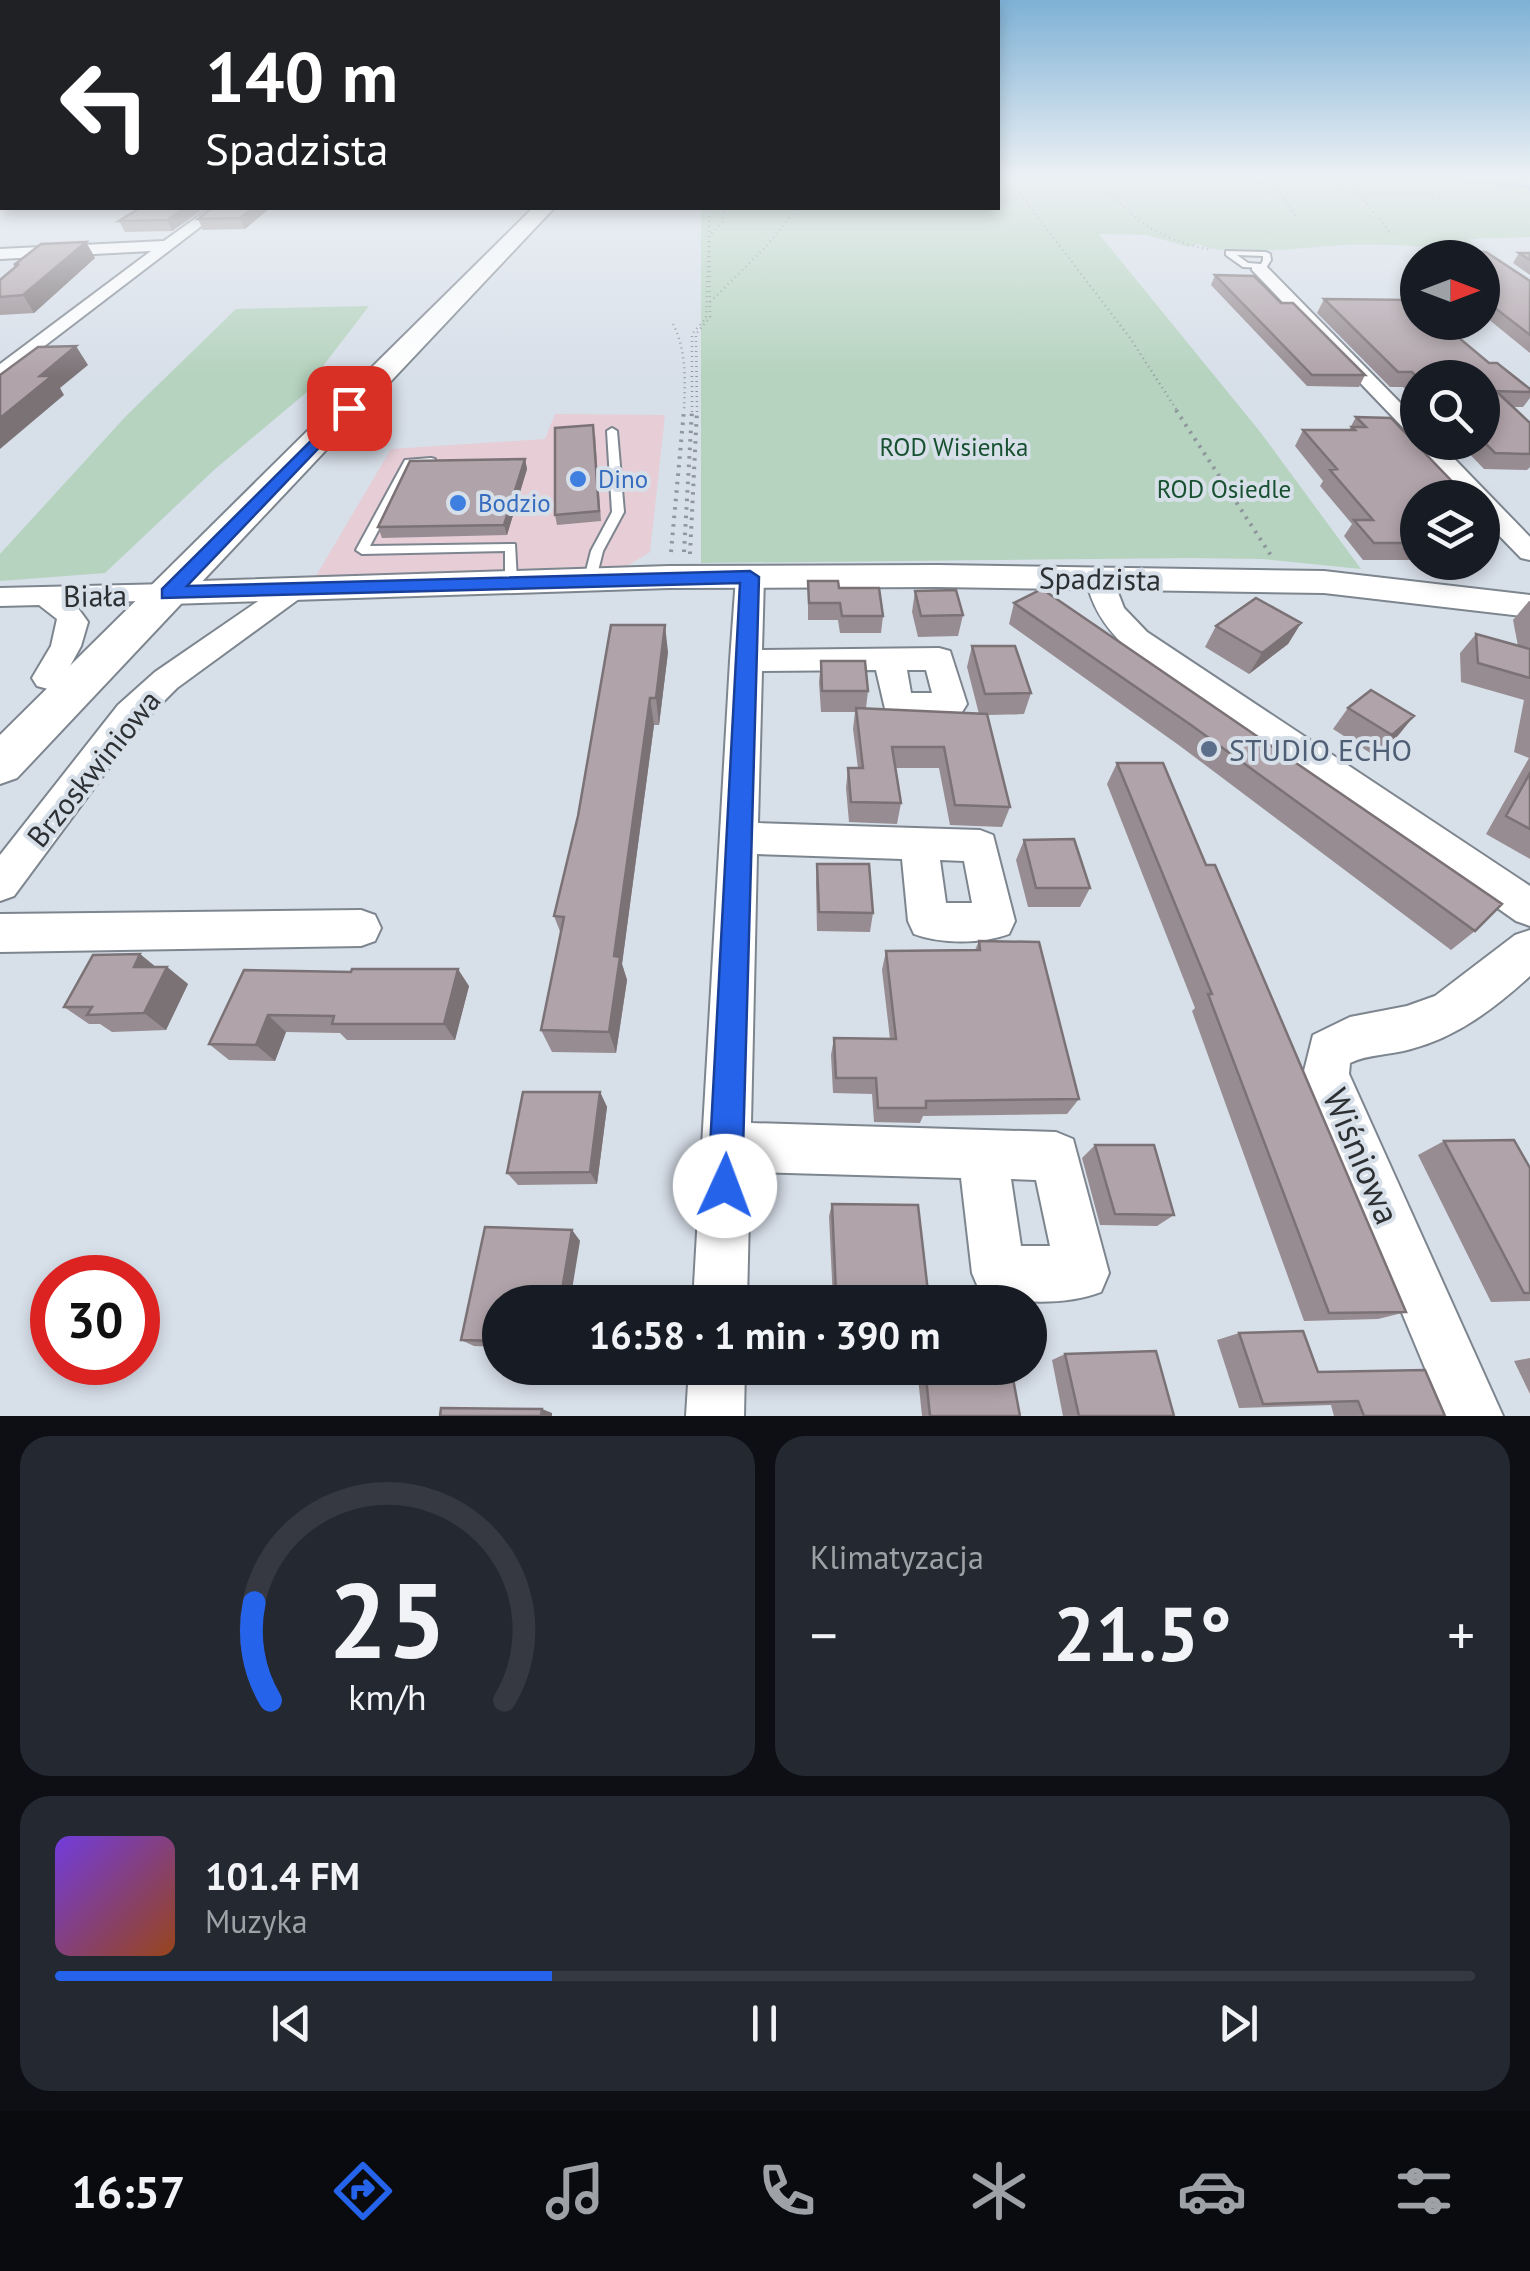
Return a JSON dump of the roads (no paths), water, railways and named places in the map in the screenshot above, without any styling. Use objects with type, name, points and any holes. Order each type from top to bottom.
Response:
[{"type":"main road","points":[[0,765],[153,594],[508,244]]},
{"type":"main road","points":[[0,724],[48,678],[153,594]]},
{"type":"street","points":[[0,374],[171,244]]},
{"type":"street","points":[[0,254],[168,246]]},
{"type":"street","points":[[1258,266],[1400,415]]},
{"type":"street","points":[[1442,460],[1461,480]]},
{"type":"street","points":[[1500,521],[1530,552]]},
{"type":"street","name":"Biała","points":[[0,596],[293,590],[680,573]]},
{"type":"street","name":"Spadzista","points":[[680,573],[750,577],[1288,581],[1425,591],[1530,606]]},
{"type":"street","points":[[721,1285],[750,577]]},
{"type":"street","points":[[1100,578],[1103,597],[1114,620],[1136,639],[1530,908]]},
{"type":"street","name":"Brzoskwiniowa","points":[[0,884],[130,714],[194,658],[293,590]]},
{"type":"street","points":[[45,596],[69,614],[73,622],[66,646],[48,678]]},
{"type":"street","points":[[745,661],[890,658]]},
{"type":"street","points":[[737,838],[919,845]]},
{"type":"street","points":[[0,933],[361,928]]},
{"type":"street","name":"Wiśniowa","points":[[1474,1416],[1326,1075],[1329,1051],[1346,1038],[1414,1026],[1453,1011],[1530,949]]},
{"type":"street","points":[[727,1146],[983,1155]]},
{"type":"street","points":[[715,1416],[716,1385]]},
{"type":"lane","points":[[1229,253],[1266,254],[1266,263],[1258,266],[1240,262],[1229,253]]},
{"type":"lane","points":[[590,579],[597,551],[618,512],[612,431]]},
{"type":"lane","points":[[443,461],[408,462],[362,550],[512,547],[512,581]]},
{"type":"place","name":"Dino","points":[[578,479]]},
{"type":"place","name":"Bodzio","points":[[458,503]]},
{"type":"place","name":"STUDIO ECHO","points":[[1209,749]]},
{"type":"park label","name":"ROD Wisienka","points":[[954,447]]},
{"type":"park label","name":"ROD Osiedle","points":[[1224,489]]}]
